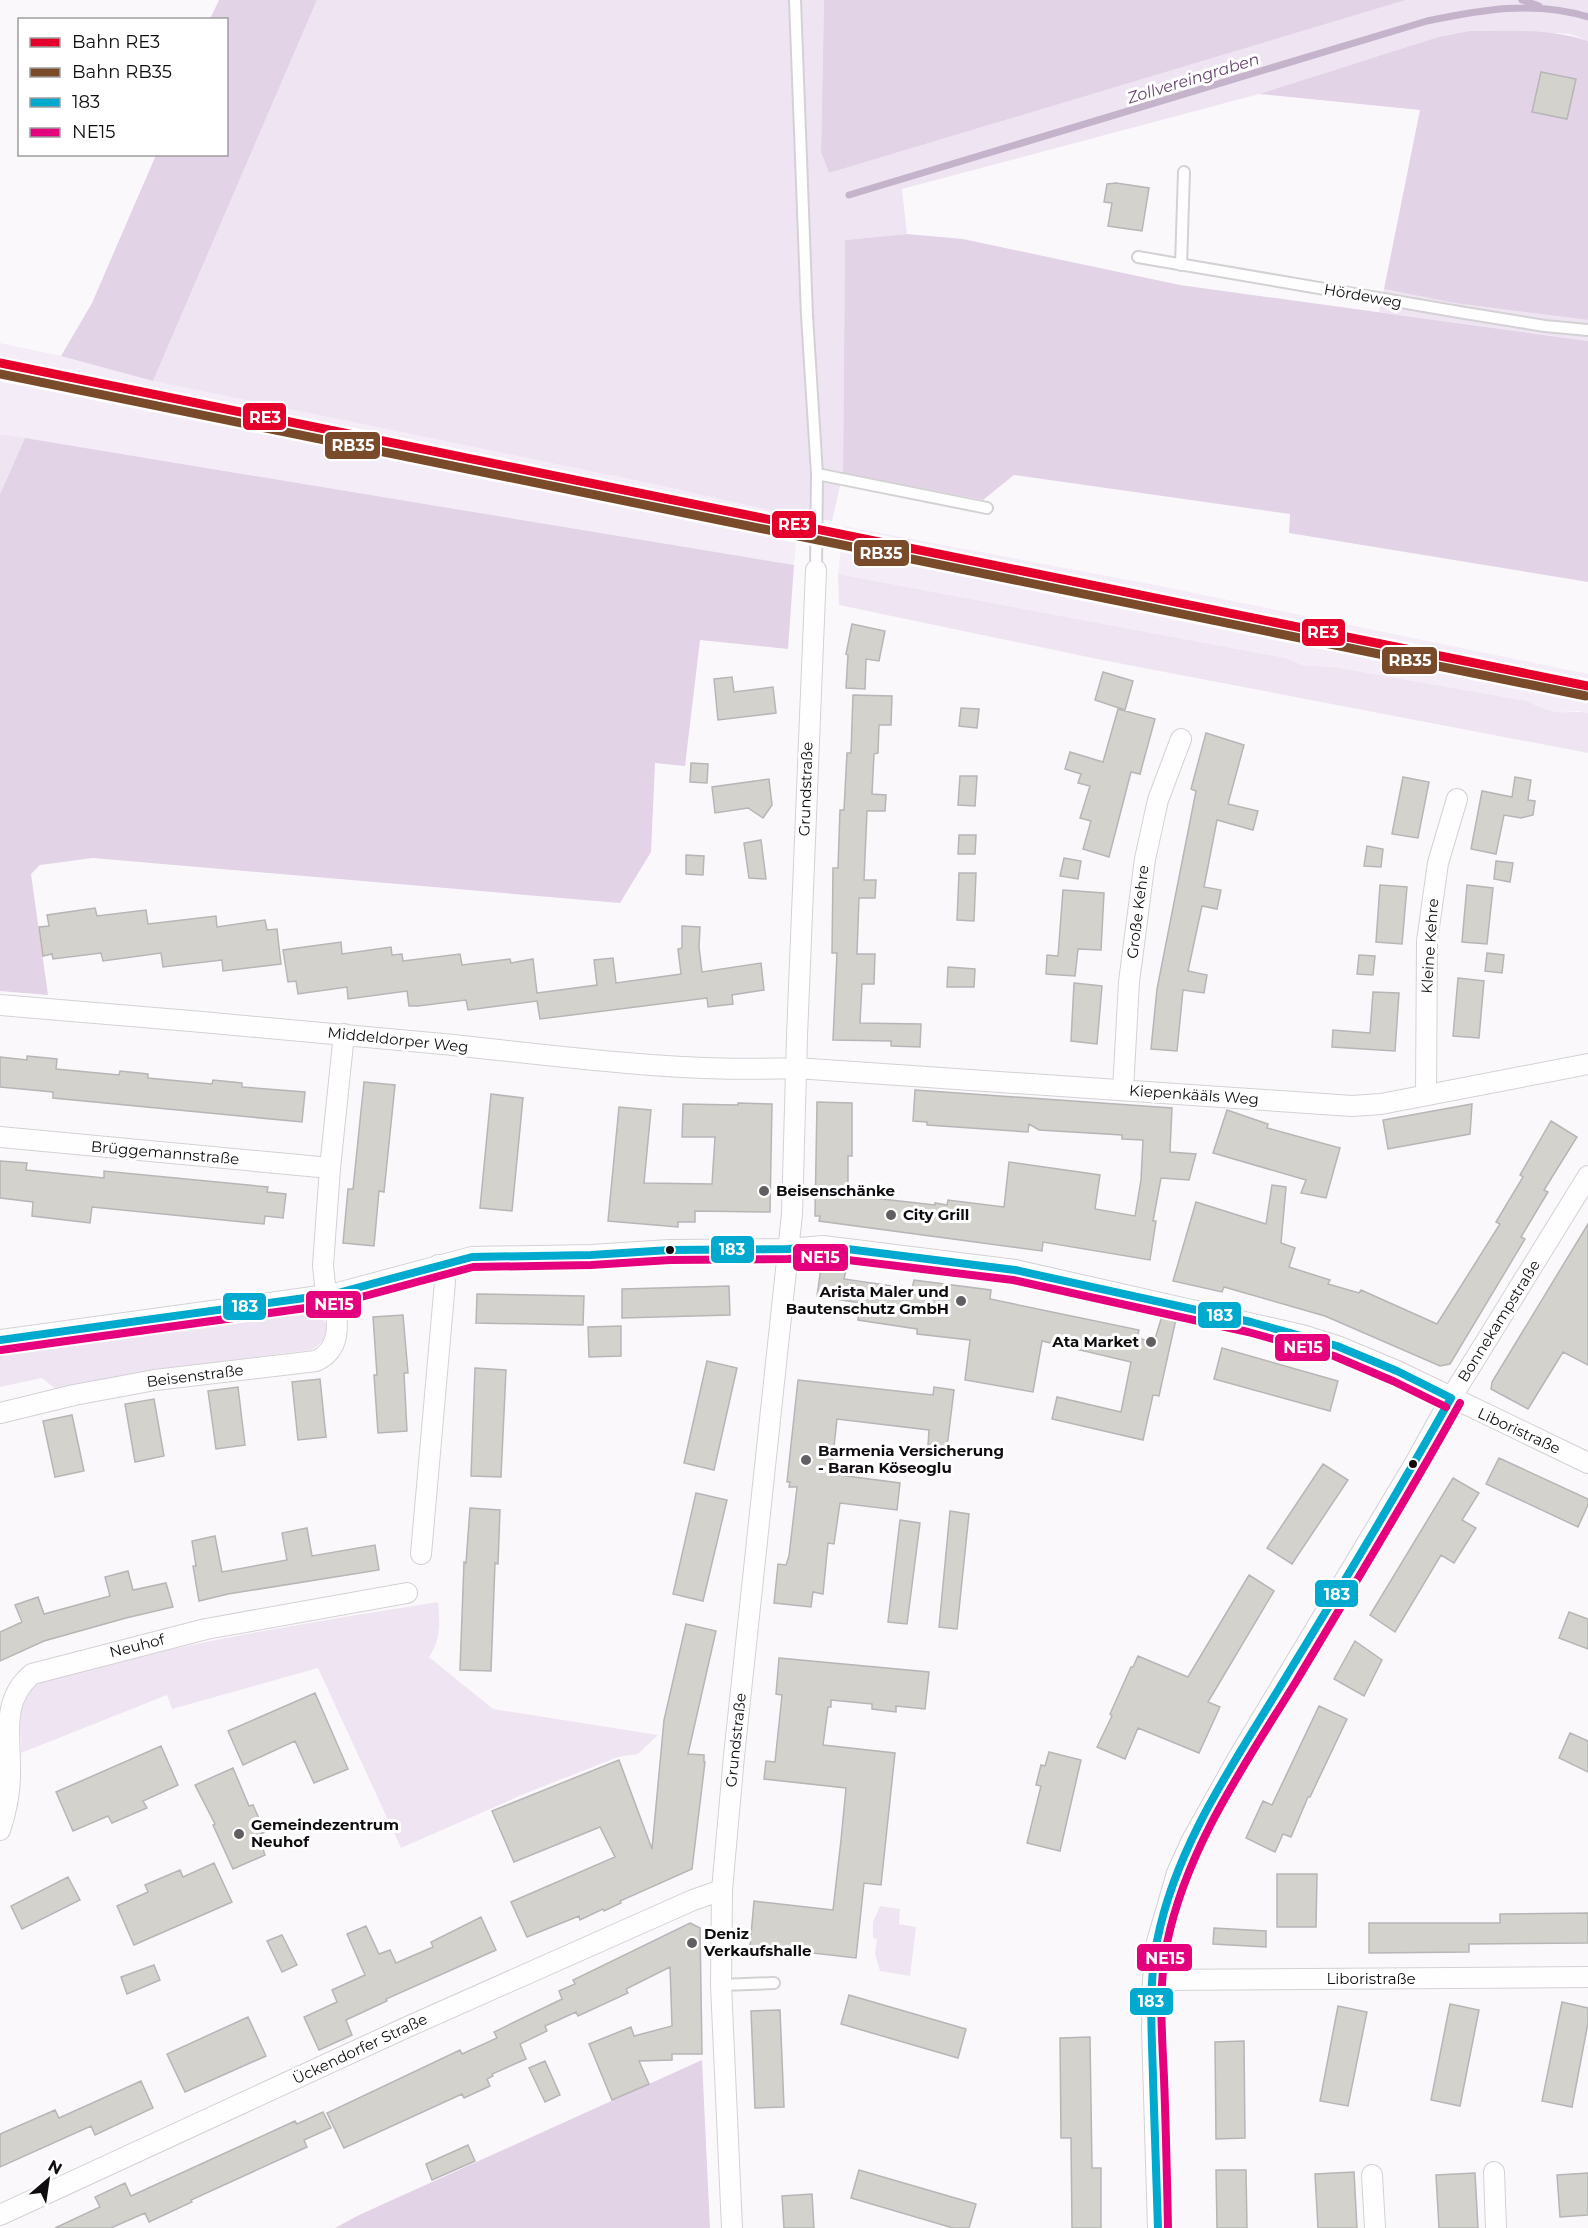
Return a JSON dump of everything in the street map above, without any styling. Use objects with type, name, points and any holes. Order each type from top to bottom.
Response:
[{"type":"street","name":"Grundstraße","points":[[732,2228],[721,1985],[723,1890],[737,1734],[792,1214],[816,570]]},
{"type":"street","name":"Große Kehre","points":[[1123,1090],[1129,982],[1145,859],[1158,800],[1181,739]]},
{"type":"street","name":"Kleine Kehre","points":[[1426,1095],[1427,941],[1438,863],[1457,799]]},
{"type":"street","name":"Middeldorper Weg","points":[[0,1005],[344,1034],[611,1062],[708,1067],[796,1068]]},
{"type":"street","points":[[330,1294],[323,1265],[330,1168],[344,1034]]},
{"type":"street","name":"Kiepenkääls Weg","points":[[796,1068],[1352,1106],[1381,1104],[1588,1064]]},
{"type":"street","name":"Brüggemannstraße","points":[[0,1137],[330,1168]]},
{"type":"street","name":"Bonnekampstraße","points":[[1158,2228],[1152,2029],[1153,1980],[1157,1942],[1177,1873],[1191,1842],[1237,1760],[1414,1465],[1451,1398],[1588,1176]]},
{"type":"street","points":[[0,1340],[330,1294],[471,1257],[788,1249],[823,1246],[1015,1270],[1229,1317],[1337,1346],[1397,1371],[1451,1398]]},
{"type":"street","points":[[421,1554],[445,1282],[438,1265]]},
{"type":"street","name":"Beisenstraße","points":[[0,1413],[74,1395],[155,1380],[316,1361],[326,1356],[336,1339],[337,1328],[330,1294]]},
{"type":"street","name":"Liboristraße","points":[[1451,1398],[1588,1463]]},
{"type":"street","name":"Neuhof","points":[[0,1830],[9,1793],[5,1706],[22,1682],[32,1674],[206,1629],[407,1593]]},
{"type":"street","name":"Ückendorfer Straße","points":[[0,2215],[405,2028],[693,1900],[723,1890]]},
{"type":"street","name":"Liboristraße","points":[[1153,1980],[1588,1977]]},
{"type":"street","points":[[1494,2172],[1496,2228]]},
{"type":"street","points":[[1372,2175],[1376,2228]]},
{"type":"lane","points":[[795,0],[807,316],[817,474],[816,570]]},
{"type":"lane","points":[[1181,264],[1184,172]]},
{"type":"lane","name":"Hördeweg","points":[[1138,256],[1465,313],[1588,330]]},
{"type":"lane","points":[[817,474],[987,508]]},
{"type":"lane","points":[[721,1985],[774,1983]]},
{"type":"shaded area","points":[[219,0],[317,0],[153,381],[61,356],[92,303],[156,156],[228,156],[228,18],[210,18]]},
{"type":"shaded area","points":[[317,0],[824,0],[821,151],[829,173],[1406,0],[1588,0],[1588,41],[1570,34],[1516,31],[1469,31],[1438,37],[1259,94],[902,189],[907,234],[845,240],[843,473],[832,521],[799,517],[653,484],[153,381]]},
{"type":"shaded area","points":[[824,0],[1406,0],[829,173],[821,152]]},
{"type":"shaded area","points":[[1469,31],[1544,32],[1588,41],[1588,320],[1454,303],[1384,289],[1420,110],[1259,94],[1438,37]]},
{"type":"shaded area","points":[[907,234],[963,239],[1180,285],[1588,341],[1588,582],[1289,533],[1290,514],[1014,475],[983,500],[843,473],[845,240]]},
{"type":"shaded area","points":[[1384,289],[1454,303],[1588,320],[1588,341],[1379,312]]},
{"type":"shaded area","points":[[0,343],[61,356],[153,381],[653,484],[799,517],[794,565],[0,434]]},
{"type":"shaded area","points":[[0,434],[25,438],[0,494]]},
{"type":"shaded area","points":[[25,438],[794,565],[788,649],[700,640],[685,766],[655,763],[651,852],[620,903],[93,858],[40,865],[31,874],[48,995],[0,991],[0,494]]},
{"type":"shaded area","points":[[843,526],[1155,585],[1588,674],[1588,713],[1559,712],[1544,709],[1527,701],[1334,667],[1302,665],[1286,658],[838,574]]},
{"type":"shaded area","points":[[838,574],[1286,658],[1302,665],[1334,667],[1527,701],[1555,711],[1588,713],[1588,753],[1102,660],[839,605]]},
{"type":"shaded area","points":[[303,1313],[320,1317],[325,1321],[327,1327],[324,1339],[311,1350],[187,1366],[57,1390],[42,1378],[0,1387],[0,1352]]},
{"type":"shaded area","points":[[438,1602],[438,1637],[429,1657],[493,1709],[658,1735],[638,1754],[618,1757],[524,1794],[401,1848],[318,1668],[172,1709],[167,1695],[21,1753],[20,1719],[24,1701],[32,1688],[46,1680],[224,1638]]},
{"type":"shaded area","points":[[880,1906],[900,1909],[899,1924],[916,1927],[910,1976],[880,1971],[875,1954],[877,1939],[873,1938],[873,1922]]},
{"type":"shaded area","points":[[702,2060],[710,2228],[335,2228],[359,2215]]},
{"type":"building","points":[[1541,72],[1576,79],[1567,119],[1532,112]]},
{"type":"building","points":[[1116,183],[1149,188],[1142,231],[1108,226],[1112,203],[1104,202],[1107,184]]},
{"type":"building","points":[[852,624],[885,631],[879,661],[866,659],[865,689],[846,688],[848,655],[846,654]]},
{"type":"building","points":[[1103,672],[1133,681],[1125,710],[1095,700]]},
{"type":"building","points":[[732,677],[734,692],[773,687],[776,713],[718,720],[714,679]]},
{"type":"building","points":[[853,695],[892,696],[891,725],[879,725],[878,753],[874,754],[872,794],[886,795],[885,811],[867,811],[864,880],[876,880],[875,898],[859,898],[857,954],[875,954],[874,984],[862,984],[860,1023],[921,1024],[920,1047],[891,1046],[891,1041],[833,1040],[837,953],[832,953],[833,868],[838,868],[840,810],[844,810],[847,753],[851,753]]},
{"type":"building","points":[[961,708],[979,709],[977,728],[959,726]]},
{"type":"building","points":[[1118,709],[1155,719],[1140,774],[1131,772],[1109,857],[1083,849],[1091,821],[1080,818],[1090,786],[1078,783],[1081,774],[1065,769],[1070,752],[1103,762]]},
{"type":"building","points":[[1206,733],[1244,745],[1228,804],[1258,811],[1253,830],[1217,820],[1204,887],[1221,890],[1217,909],[1202,906],[1188,971],[1207,975],[1204,993],[1183,990],[1177,1051],[1151,1049],[1157,989],[1196,791],[1191,789]]},
{"type":"building","points":[[691,763],[708,764],[707,783],[690,782]]},
{"type":"building","points":[[960,776],[977,776],[975,806],[958,805]]},
{"type":"building","points":[[1403,777],[1429,782],[1418,838],[1392,834]]},
{"type":"building","points":[[1515,777],[1531,780],[1528,800],[1535,801],[1533,815],[1521,818],[1504,815],[1496,854],[1471,849],[1482,791],[1512,797]]},
{"type":"building","points":[[769,779],[772,805],[763,818],[748,808],[715,813],[712,787]]},
{"type":"building","points":[[959,835],[976,835],[975,854],[958,854]]},
{"type":"building","points":[[761,840],[766,879],[749,878],[744,843]]},
{"type":"building","points":[[1367,846],[1383,849],[1381,867],[1364,866]]},
{"type":"building","points":[[686,855],[704,856],[703,875],[686,874]]},
{"type":"building","points":[[1064,858],[1081,861],[1078,879],[1060,876]]},
{"type":"building","points":[[1496,861],[1513,863],[1510,882],[1494,879]]},
{"type":"building","points":[[959,873],[976,873],[974,921],[957,920]]},
{"type":"building","points":[[1380,885],[1407,887],[1402,944],[1376,942]]},
{"type":"building","points":[[1467,885],[1493,888],[1487,944],[1462,942]]},
{"type":"building","points":[[1063,890],[1104,893],[1101,950],[1078,949],[1075,976],[1046,974],[1047,955],[1058,956]]},
{"type":"building","points":[[95,908],[97,916],[146,910],[148,924],[216,916],[217,927],[265,920],[267,930],[277,929],[281,964],[223,971],[222,960],[163,967],[161,953],[103,961],[101,953],[53,959],[52,954],[43,956],[39,927],[49,926],[47,915]]},
{"type":"building","points":[[682,926],[700,927],[699,947],[702,972],[761,963],[764,990],[732,995],[733,1004],[708,1007],[707,998],[540,1019],[537,1001],[468,1010],[466,1000],[409,1006],[407,991],[348,999],[347,987],[298,994],[296,981],[288,982],[283,950],[341,942],[342,954],[391,947],[392,955],[402,954],[403,961],[460,954],[462,965],[510,959],[511,963],[533,959],[537,993],[597,985],[594,960],[613,958],[616,983],[681,974],[678,949],[682,948]]},
{"type":"building","points":[[1487,953],[1504,955],[1502,973],[1485,971]]},
{"type":"building","points":[[1359,955],[1375,956],[1373,975],[1357,974]]},
{"type":"building","points":[[948,967],[975,969],[974,987],[947,987]]},
{"type":"building","points":[[1458,978],[1484,981],[1479,1038],[1453,1036]]},
{"type":"building","points":[[1074,983],[1102,986],[1097,1044],[1071,1041]]},
{"type":"building","points":[[1373,992],[1399,993],[1395,1051],[1332,1047],[1333,1030],[1370,1033]]},
{"type":"building","points":[[27,1056],[57,1059],[56,1069],[119,1075],[120,1071],[148,1074],[148,1078],[212,1084],[213,1080],[242,1083],[242,1087],[305,1092],[302,1122],[53,1098],[53,1092],[0,1087],[0,1057],[27,1060]]},
{"type":"building","points":[[364,1082],[395,1085],[384,1192],[379,1191],[374,1246],[343,1243],[348,1189],[353,1189]]},
{"type":"building","points":[[915,1090],[1172,1108],[1170,1152],[1196,1154],[1189,1180],[1161,1178],[1153,1221],[1156,1221],[1150,1260],[1043,1242],[1042,1251],[819,1221],[820,1216],[815,1216],[817,1102],[852,1103],[852,1156],[848,1156],[848,1193],[935,1205],[935,1203],[947,1205],[948,1200],[1004,1207],[1009,1162],[1100,1175],[1095,1209],[1135,1216],[1141,1180],[1143,1140],[1122,1139],[1122,1135],[1039,1130],[1029,1124],[1028,1132],[927,1125],[927,1122],[913,1121]]},
{"type":"building","points":[[491,1094],[523,1098],[512,1211],[480,1208]]},
{"type":"building","points":[[738,1103],[772,1104],[770,1212],[695,1211],[695,1222],[678,1222],[678,1227],[608,1221],[619,1107],[651,1110],[644,1183],[712,1184],[715,1137],[682,1137],[683,1104],[738,1105]]},
{"type":"building","points":[[1472,1104],[1470,1134],[1388,1149],[1383,1120]]},
{"type":"building","points":[[1227,1110],[1268,1124],[1267,1128],[1340,1148],[1326,1198],[1301,1193],[1306,1180],[1213,1153]]},
{"type":"building","points":[[1551,1121],[1577,1137],[1544,1190],[1548,1192],[1521,1237],[1525,1239],[1450,1364],[1440,1366],[1325,1316],[1224,1287],[1222,1292],[1173,1281],[1196,1202],[1266,1224],[1272,1185],[1286,1187],[1281,1243],[1295,1248],[1289,1267],[1330,1280],[1328,1284],[1359,1293],[1361,1290],[1437,1324],[1500,1224],[1496,1222],[1523,1177],[1520,1175]]},
{"type":"building","points":[[0,1161],[27,1163],[26,1170],[104,1178],[104,1171],[268,1187],[267,1192],[286,1194],[283,1218],[265,1216],[264,1224],[92,1207],[90,1223],[32,1216],[33,1202],[0,1198]]},
{"type":"building","points":[[1588,1224],[1588,1365],[1563,1352],[1528,1409],[1491,1389],[1492,1382]]},
{"type":"building","points":[[821,1267],[846,1270],[844,1279],[912,1289],[914,1280],[991,1290],[990,1299],[1139,1330],[1137,1338],[1154,1342],[1162,1316],[1176,1319],[1159,1396],[1153,1395],[1143,1440],[1052,1419],[1057,1397],[1121,1412],[1131,1362],[1042,1341],[1033,1392],[965,1380],[970,1340],[917,1334],[917,1329],[858,1320],[860,1303],[817,1296]]},
{"type":"building","points":[[729,1286],[730,1315],[622,1318],[622,1289]]},
{"type":"building","points":[[477,1294],[584,1296],[583,1325],[476,1323]]},
{"type":"building","points":[[403,1315],[408,1373],[404,1373],[407,1431],[378,1433],[373,1317]]},
{"type":"building","points":[[621,1326],[621,1356],[589,1357],[588,1327]]},
{"type":"building","points":[[1222,1348],[1338,1381],[1330,1411],[1214,1379]]},
{"type":"building","points":[[707,1361],[737,1368],[714,1470],[684,1463]]},
{"type":"building","points":[[475,1368],[506,1370],[501,1477],[471,1476]]},
{"type":"building","points":[[320,1379],[326,1437],[298,1440],[292,1382]]},
{"type":"building","points":[[798,1380],[933,1395],[934,1387],[954,1390],[947,1447],[928,1445],[929,1430],[837,1419],[831,1474],[900,1483],[897,1510],[840,1503],[834,1544],[828,1543],[823,1594],[813,1592],[811,1607],[774,1603],[778,1564],[786,1565],[789,1556],[797,1487],[789,1487],[790,1482],[787,1482]]},
{"type":"building","points":[[238,1387],[245,1445],[216,1449],[208,1391]]},
{"type":"building","points":[[154,1399],[164,1456],[135,1462],[125,1404]]},
{"type":"building","points":[[72,1415],[84,1471],[55,1477],[43,1421]]},
{"type":"building","points":[[1499,1458],[1588,1499],[1588,1505],[1578,1527],[1486,1484]]},
{"type":"building","points":[[1323,1464],[1348,1480],[1292,1564],[1267,1548]]},
{"type":"building","points":[[1453,1478],[1479,1493],[1462,1520],[1476,1528],[1454,1563],[1441,1555],[1395,1632],[1370,1615]]},
{"type":"building","points":[[696,1493],[727,1500],[703,1601],[673,1594]]},
{"type":"building","points":[[470,1508],[500,1510],[498,1564],[495,1563],[491,1671],[460,1670],[464,1562],[466,1563]]},
{"type":"building","points":[[950,1511],[969,1514],[957,1629],[939,1627]]},
{"type":"building","points":[[900,1520],[920,1523],[907,1624],[888,1622]]},
{"type":"building","points":[[307,1528],[312,1556],[375,1545],[379,1570],[228,1594],[199,1601],[193,1566],[196,1566],[192,1541],[215,1536],[222,1572],[287,1560],[282,1533]]},
{"type":"building","points":[[128,1571],[133,1590],[166,1583],[173,1607],[44,1641],[0,1661],[0,1632],[22,1622],[15,1605],[38,1597],[44,1614],[110,1596],[105,1577]]},
{"type":"building","points":[[1249,1575],[1274,1591],[1208,1702],[1220,1707],[1199,1753],[1138,1728],[1125,1759],[1097,1747],[1131,1667],[1138,1656],[1188,1677]]},
{"type":"building","points":[[1569,1612],[1588,1619],[1588,1649],[1559,1638]]},
{"type":"building","points":[[686,1624],[716,1631],[688,1754],[704,1755],[705,1762],[692,1869],[620,1901],[621,1903],[604,1911],[603,1909],[580,1920],[579,1916],[527,1937],[511,1902],[615,1857],[600,1827],[514,1862],[492,1811],[619,1760],[652,1849],[664,1720]]},
{"type":"building","points":[[1355,1641],[1382,1660],[1364,1696],[1334,1679]]},
{"type":"building","points":[[779,1658],[929,1672],[925,1709],[896,1706],[896,1712],[872,1709],[872,1704],[831,1700],[831,1707],[828,1707],[823,1745],[895,1753],[881,1885],[864,1883],[856,1958],[750,1946],[754,1901],[833,1910],[841,1840],[846,1788],[764,1779],[766,1761],[775,1762],[782,1695],[776,1694]]},
{"type":"building","points":[[315,1693],[348,1769],[314,1783],[295,1741],[243,1765],[228,1731]]},
{"type":"building","points":[[1319,1706],[1347,1719],[1291,1837],[1283,1834],[1275,1852],[1246,1838],[1263,1801],[1272,1805]]},
{"type":"building","points":[[1570,1733],[1588,1741],[1588,1772],[1559,1758]]},
{"type":"building","points":[[161,1746],[178,1785],[143,1801],[147,1808],[112,1823],[108,1816],[73,1831],[56,1792]]},
{"type":"building","points":[[1049,1752],[1081,1760],[1060,1851],[1027,1843],[1041,1786],[1036,1785],[1041,1765],[1045,1766]]},
{"type":"building","points":[[233,1768],[249,1806],[253,1805],[265,1832],[258,1835],[265,1855],[233,1869],[213,1825],[215,1824],[195,1785]]},
{"type":"building","points":[[214,1863],[232,1902],[134,1945],[117,1906],[148,1892],[145,1885],[180,1870],[183,1877]]},
{"type":"building","points":[[1277,1874],[1317,1874],[1316,1927],[1277,1927]]},
{"type":"building","points":[[68,1877],[80,1900],[22,1929],[11,1906]]},
{"type":"building","points":[[1588,1913],[1588,1943],[1469,1944],[1469,1952],[1369,1953],[1369,1923],[1500,1923],[1500,1914]]},
{"type":"building","points":[[481,1917],[496,1950],[386,1999],[387,2001],[346,2020],[352,2035],[319,2050],[304,2017],[337,2002],[332,1990],[365,1975],[347,1934],[366,1926],[379,1954],[390,1950],[396,1963],[433,1947],[431,1942]]},
{"type":"building","points":[[690,1923],[700,1928],[702,2054],[672,2054],[672,2060],[639,2061],[649,2084],[612,2100],[589,2044],[631,2027],[634,2036],[672,2026],[670,1967],[626,1989],[628,1993],[578,2016],[576,2012],[545,2026],[547,2031],[520,2044],[526,2059],[492,2074],[493,2076],[487,2079],[490,2086],[464,2098],[462,2094],[344,2148],[327,2113],[460,2050],[462,2054],[497,2038],[494,2032],[562,1999],[559,1991],[575,1984],[573,1980]]},
{"type":"building","points":[[1214,1928],[1266,1931],[1266,1947],[1213,1944]]},
{"type":"building","points":[[282,1935],[297,1965],[282,1972],[267,1941]]},
{"type":"building","points":[[154,1965],[160,1980],[127,1994],[121,1977]]},
{"type":"building","points":[[849,1995],[966,2029],[958,2058],[841,2024]]},
{"type":"building","points":[[1562,2002],[1588,2008],[1588,2023],[1572,2107],[1542,2101]]},
{"type":"building","points":[[1450,2004],[1479,2010],[1460,2106],[1431,2100]]},
{"type":"building","points":[[1338,2006],[1367,2012],[1348,2106],[1320,2101]]},
{"type":"building","points":[[780,2010],[784,2107],[755,2108],[751,2011]]},
{"type":"building","points":[[248,2017],[266,2056],[185,2092],[167,2054]]},
{"type":"building","points":[[1090,2037],[1092,2168],[1101,2168],[1101,2228],[1072,2228],[1071,2138],[1061,2138],[1060,2038]]},
{"type":"building","points":[[1244,2041],[1245,2138],[1216,2139],[1215,2042]]},
{"type":"building","points":[[545,2061],[560,2095],[545,2102],[529,2068]]},
{"type":"building","points":[[141,2081],[153,2108],[95,2135],[91,2126],[0,2167],[0,2134],[55,2110],[59,2118]]},
{"type":"building","points":[[323,2112],[331,2128],[304,2140],[307,2147],[191,2200],[192,2202],[149,2222],[145,2213],[111,2228],[55,2228],[100,2207],[95,2197],[125,2183],[131,2196],[295,2121],[297,2124]]},
{"type":"building","points":[[468,2145],[475,2161],[432,2180],[426,2164]]},
{"type":"building","points":[[859,2170],[976,2204],[969,2228],[953,2228],[851,2198]]},
{"type":"building","points":[[1216,2170],[1246,2170],[1247,2228],[1217,2228]]},
{"type":"building","points":[[1354,2172],[1357,2228],[1318,2228],[1315,2174]]},
{"type":"building","points":[[1475,2173],[1478,2228],[1439,2228],[1436,2175]]},
{"type":"building","points":[[1588,2173],[1588,2215],[1560,2217],[1557,2175]]},
{"type":"building","points":[[812,2194],[814,2228],[784,2228],[782,2196]]},
{"type":"waterway","name":"Zollvereingraben","points":[[1522,0],[1539,6]]},
{"type":"waterway","name":"Zollvereingraben","points":[[849,195],[1427,21],[1508,8],[1548,9],[1588,17]]},
{"type":"rail line","name":"RE3","points":[[0,363],[1588,686]]},
{"type":"rail line","name":"RB35","points":[[0,374],[1586,696]]},
{"type":"transit line","name":"183","points":[[0,1340],[334,1294],[472,1257],[591,1255],[670,1250],[788,1249],[823,1246],[1015,1270],[1251,1322],[1337,1346],[1397,1371],[1451,1398]]},
{"type":"transit line","name":"NE15","points":[[1,1350],[335,1304],[473,1267],[823,1257],[1013,1280],[1248,1332],[1334,1356],[1446,1407]]},
{"type":"transit line","name":"183","points":[[1158,2228],[1151,2027],[1152,1975],[1157,1941],[1178,1870],[1228,1771],[1349,1573],[1451,1398]]},
{"type":"transit line","name":"NE15","points":[[1168,2228],[1162,1993],[1164,1960],[1176,1907],[1203,1839],[1220,1806],[1380,1542],[1460,1403]]},
{"type":"place","name":"Beisenschänke","points":[[764,1191]]},
{"type":"place","name":"City Grill","points":[[891,1215]]},
{"type":"place","name":"Arista Maler und Bautenschutz GmbH","points":[[961,1301]]},
{"type":"place","name":"Ata Market","points":[[1151,1342]]},
{"type":"place","name":"Barmenia Versicherung - Baran Köseoglu","points":[[806,1460]]},
{"type":"place","name":"Gemeindezentrum Neuhof","points":[[239,1834]]},
{"type":"place","name":"Deniz Verkaufshalle","points":[[692,1943]]}]
